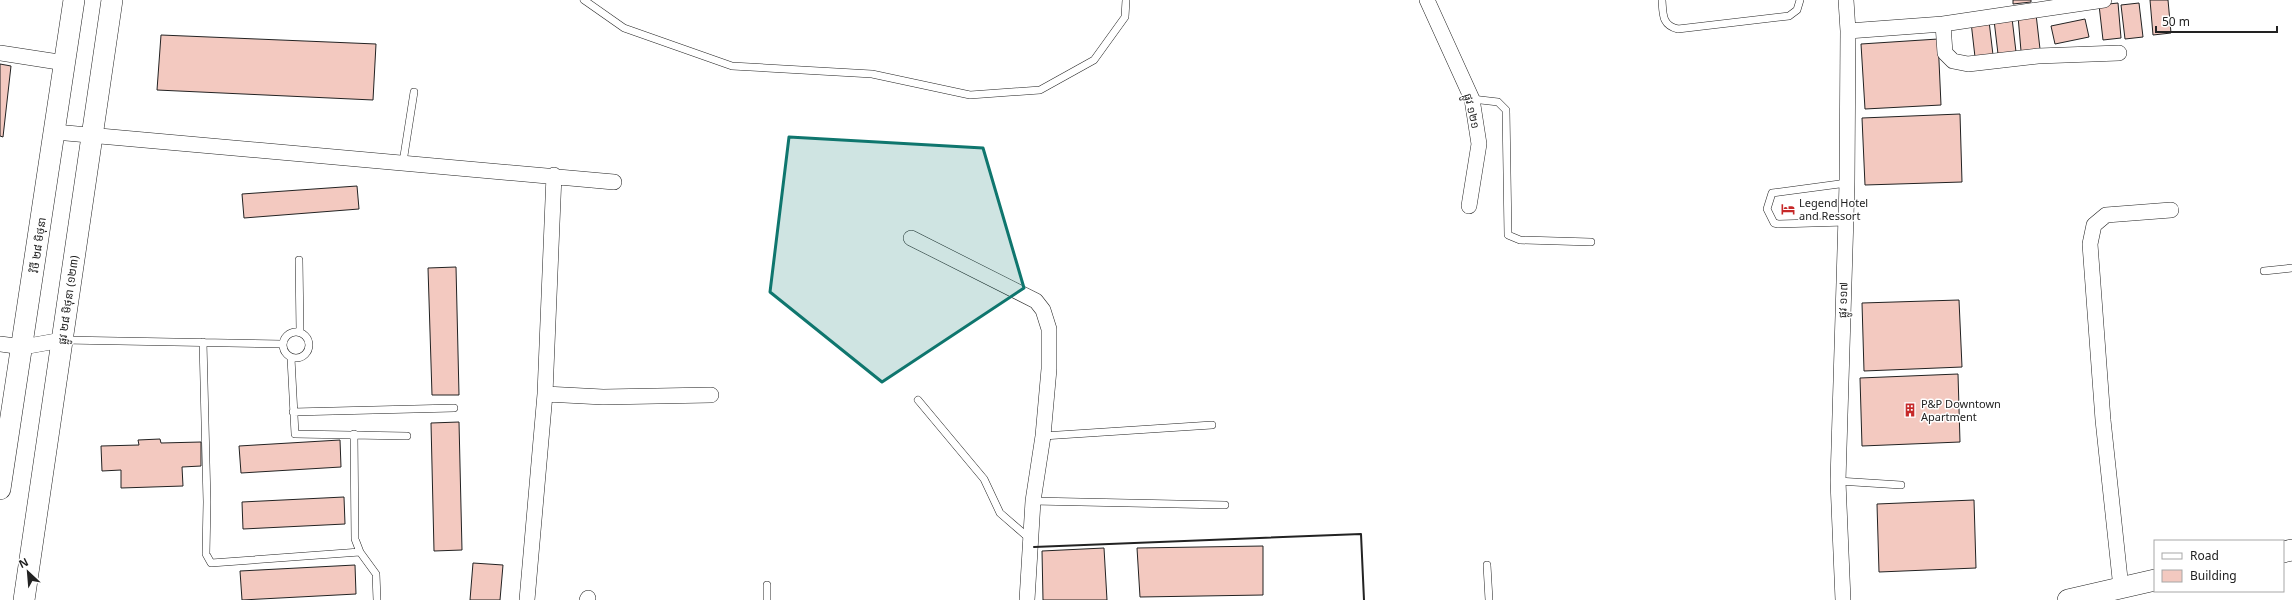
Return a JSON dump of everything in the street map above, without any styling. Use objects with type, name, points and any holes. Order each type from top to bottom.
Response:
[{"type":"main road","name":"វិថី ២៨ មិថុនា","points":[[0,489],[6,409],[23,347],[74,0]]},
{"type":"main road","name":"ផ្លូវ ២៨ មិថុនា (១២៣)","points":[[24,600],[112,0]]},
{"type":"main road","points":[[2068,600],[2154,580]]},
{"type":"street","name":"ផ្លូវ ១២១","points":[[1427,0],[1472,99],[1479,144],[1469,206]]},
{"type":"street","name":"ផ្លូវ ១១៧","points":[[1843,600],[1838,481],[1847,183],[1848,31],[1846,0]]},
{"type":"street","points":[[1848,31],[1943,24],[2104,0]]},
{"type":"street","points":[[1943,24],[1945,53],[1953,61],[1968,64],[2038,56],[2119,53]]},
{"type":"street","points":[[0,53],[64,63]]},
{"type":"street","points":[[54,132],[554,175],[614,182]]},
{"type":"street","points":[[527,600],[545,394],[554,175]]},
{"type":"street","points":[[2121,588],[2103,420],[2090,244],[2094,225],[2106,215],[2171,210]]},
{"type":"street","points":[[911,238],[1025,295],[1036,301],[1043,310],[1049,329],[1049,369],[1043,436],[1033,501],[1027,600]]},
{"type":"street","points":[[0,344],[23,347],[62,340]]},
{"type":"street","points":[[545,394],[603,397],[711,395]]},
{"type":"lane","points":[[584,0],[624,28],[732,66],[872,74],[970,95],[1040,90],[1094,60],[1125,17],[1126,0]]},
{"type":"lane","points":[[1662,0],[1663,19],[1669,27],[1678,30],[1789,16],[1797,10],[1800,0]]},
{"type":"lane","points":[[403,162],[414,92]]},
{"type":"lane","points":[[1472,99],[1498,102],[1506,110],[1508,235],[1520,240],[1591,242]]},
{"type":"lane","points":[[1846,222],[1778,224],[1774,223],[1767,209],[1772,193],[1847,183]]},
{"type":"lane","points":[[299,260],[300,331]]},
{"type":"lane","points":[[2264,270],[2292,268]]},
{"type":"lane","points":[[62,340],[282,344],[292,333],[300,331],[308,336],[310,343],[307,353],[300,358],[290,358]]},
{"type":"lane","points":[[203,342],[207,502],[206,554],[211,563],[360,552]]},
{"type":"lane","points":[[282,344],[285,352],[290,358],[295,434],[407,436]]},
{"type":"lane","points":[[918,400],[984,480],[1000,513],[1030,540]]},
{"type":"lane","points":[[293,412],[454,408]]},
{"type":"lane","points":[[1043,436],[1212,425]]},
{"type":"lane","points":[[354,434],[354,532],[360,552],[376,574],[377,600]]},
{"type":"lane","points":[[1838,481],[1901,485]]},
{"type":"lane","points":[[1033,501],[1225,505]]},
{"type":"lane","points":[[1487,564],[1489,600]]},
{"type":"lane","points":[[767,585],[767,600]]},
{"type":"highlighted area","points":[[789,137],[983,148],[1024,288],[882,382],[770,292]]},
{"type":"building","points":[[2013,0],[2031,0],[2031,2],[2013,4]]},
{"type":"building","points":[[2150,0],[2168,0],[2171,33],[2153,35]]},
{"type":"building","points":[[2118,3],[2121,38],[2103,40],[2099,5]]},
{"type":"building","points":[[2139,3],[2143,37],[2125,39],[2121,5]]},
{"type":"building","points":[[2036,14],[2040,49],[2021,51],[2018,16]]},
{"type":"building","points":[[2012,18],[2016,52],[1998,54],[1994,20]]},
{"type":"building","points":[[2085,19],[2089,37],[2055,44],[2051,26]]},
{"type":"building","points":[[1989,21],[1993,55],[1975,57],[1971,22]]},
{"type":"building","points":[[161,35],[376,44],[373,100],[157,90]]},
{"type":"building","points":[[1938,39],[1941,105],[1865,109],[1861,44]]},
{"type":"building","points":[[0,64],[11,66],[3,137],[0,136]]},
{"type":"building","points":[[1960,114],[1962,182],[1865,185],[1862,118]]},
{"type":"building","points":[[357,186],[359,209],[244,218],[242,194]]},
{"type":"building","points":[[456,267],[459,395],[432,395],[428,268]]},
{"type":"building","points":[[1959,300],[1962,367],[1864,371],[1862,303]]},
{"type":"building","name":"P&P Downtown Apartment","points":[[1958,374],[1960,442],[1862,446],[1860,378]]},
{"type":"building","points":[[459,422],[462,550],[434,551],[431,423]]},
{"type":"building","points":[[160,439],[161,443],[201,442],[201,466],[182,467],[183,486],[121,488],[121,470],[102,471],[101,446],[139,445],[138,440]]},
{"type":"building","points":[[340,440],[341,467],[241,473],[239,446]]},
{"type":"building","points":[[344,497],[345,524],[243,529],[242,502]]},
{"type":"building","points":[[1974,500],[1976,568],[1879,572],[1877,504]]},
{"type":"building","points":[[1263,546],[1263,595],[1140,597],[1137,548]]},
{"type":"building","points":[[1104,548],[1107,600],[1043,600],[1042,551]]},
{"type":"building","points":[[473,563],[503,565],[500,600],[470,600]]},
{"type":"building","points":[[355,565],[356,594],[242,600],[240,571]]},
{"type":"wall","points":[[1034,547],[1361,534],[1364,600]]},
{"type":"place","name":"Legend Hotel and Ressort","points":[[1788,209]]},
{"type":"place","name":"P&P Downtown Apartment","points":[[1910,410]]}]
